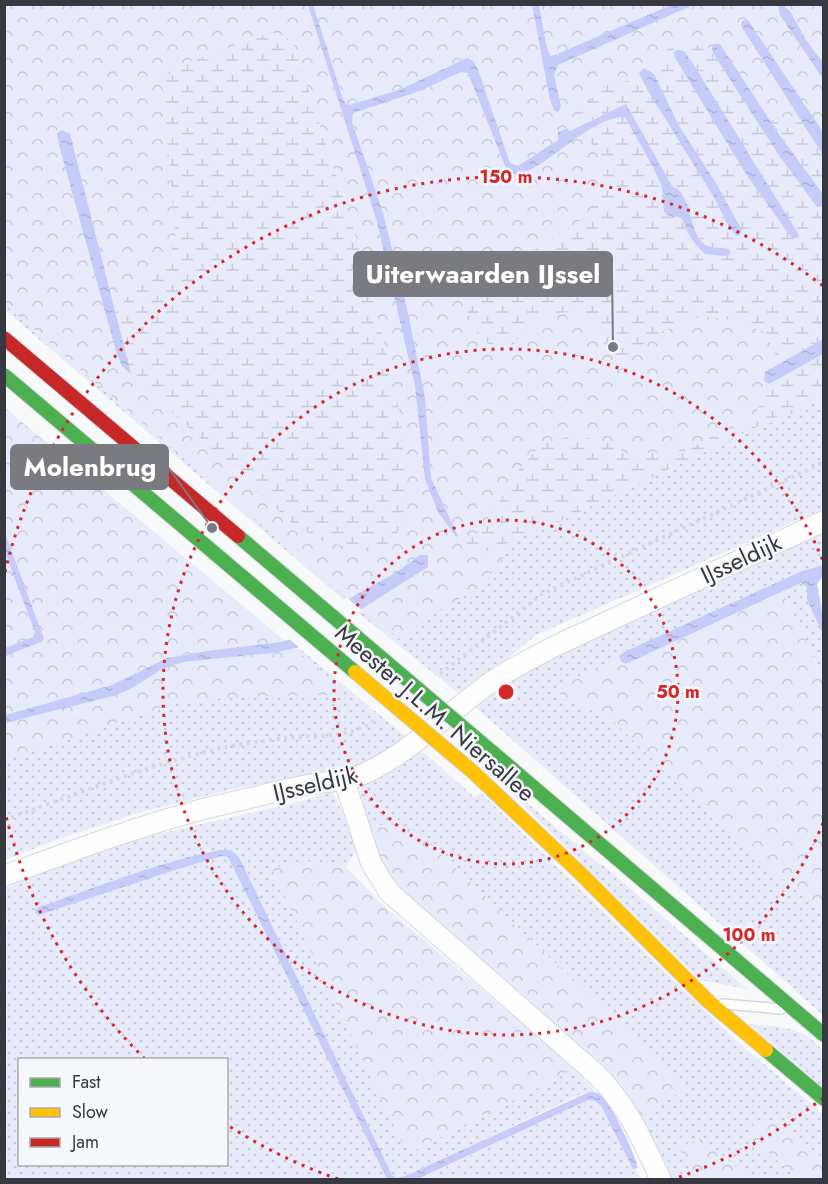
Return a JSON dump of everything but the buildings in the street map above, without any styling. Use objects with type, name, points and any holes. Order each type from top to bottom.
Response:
[{"type":"street","name":"Meester J.L.M. Niersallee","points":[[4,338],[824,1035]]},
{"type":"street","name":"Meester J.L.M. Niersallee","points":[[4,375],[473,772],[579,872],[709,1002],[824,1099]]},
{"type":"street","name":"IJsseldijk","points":[[4,876],[143,827],[208,808],[310,784],[358,776],[394,758],[415,744],[481,690],[516,667],[557,645],[824,521]]},
{"type":"street","points":[[344,780],[371,862],[389,892],[610,1088],[626,1108],[662,1179]]},
{"type":"lane","points":[[709,1002],[795,1011]]},
{"type":"green space","points":[[5,5],[823,354],[823,509],[536,635],[462,696],[356,611],[365,605],[345,601],[5,310]]},
{"type":"green space","points":[[5,5],[823,5],[823,399],[800,411],[525,529],[482,586],[438,611],[404,643],[361,606],[357,607],[5,305]]},
{"type":"green space","points":[[271,32],[285,36],[294,45],[358,244],[400,414],[407,502],[401,527],[388,545],[365,552],[320,540],[292,523],[131,374],[115,313],[141,280],[163,265],[176,241],[162,80],[177,67]]},
{"type":"green space","points":[[690,43],[709,48],[780,157],[817,207],[823,206],[823,339],[775,366],[775,353],[766,333],[733,320],[702,316],[663,331],[635,353],[616,356],[604,346],[602,329],[571,312],[548,314],[525,328],[512,347],[495,348],[479,337],[468,312],[474,275],[503,259],[539,248],[584,218],[599,196],[603,171],[595,148],[582,135],[616,116],[625,117],[654,169],[664,194],[662,201],[683,220],[688,233],[705,254],[729,249],[709,247],[701,241],[677,188],[672,186],[626,104],[577,127],[583,107],[606,85],[642,78],[715,199],[728,225],[732,210],[678,124],[654,74],[650,71],[672,44]],"holes":[[[675,58],[692,62],[753,164],[791,237],[746,174]]]},
{"type":"green space","points":[[763,110],[772,120],[800,120],[823,155],[823,194]]},
{"type":"green space","points":[[823,354],[823,395],[559,522],[467,559],[458,535],[469,540],[479,531],[520,468],[543,443],[575,435],[605,442],[628,454],[685,451],[755,414],[769,384]]},
{"type":"green space","points":[[4,407],[343,689],[332,695],[231,698],[170,705],[5,760]]},
{"type":"green space","points":[[823,530],[823,565],[802,571],[624,652],[620,659],[554,689],[566,699],[610,718],[722,826],[823,914],[823,1015],[472,704],[512,676]]},
{"type":"green space","points":[[801,583],[807,587],[807,600],[823,634],[823,676],[783,592]]},
{"type":"green space","points":[[783,592],[823,676],[823,914],[722,826],[610,718],[566,699],[554,689],[620,659],[626,664]]},
{"type":"green space","points":[[299,648],[410,740],[339,775],[287,779],[233,789],[141,812],[59,839],[5,860],[4,723]]},
{"type":"green space","points":[[420,749],[474,797],[481,793],[730,1035],[823,1114],[823,1159],[778,1120],[751,1139],[800,1179],[750,1179],[702,1138],[680,1147],[695,1179],[668,1179],[638,1118],[686,1088],[424,837],[367,826],[359,798],[362,784]]},
{"type":"green space","points":[[481,763],[600,865],[603,865],[747,989],[700,980]]},
{"type":"green space","points":[[333,792],[358,847],[346,867],[304,861],[272,869],[413,1151],[565,1074],[571,1065],[596,1092],[583,1093],[405,1176],[396,1178],[392,1175],[239,857],[231,850],[220,850],[178,860],[39,915],[172,871],[222,856],[228,857],[387,1179],[5,1179],[4,925],[9,924],[5,918],[5,888],[132,841]]},
{"type":"green space","points":[[400,824],[424,837],[687,1088],[638,1118],[420,914],[384,872],[367,826]]},
{"type":"green space","points":[[304,861],[346,867],[386,908],[571,1065],[565,1074],[413,1151],[403,1145],[272,869]]},
{"type":"green space","points":[[749,1024],[792,1030],[812,1040],[823,1051],[823,1088]]},
{"type":"green space","points":[[588,1100],[595,1101],[601,1106],[632,1167],[636,1169],[641,1179],[418,1180]]},
{"type":"green space","points":[[759,1120],[778,1120],[823,1159],[823,1179],[800,1179],[751,1139],[751,1127]]},
{"type":"green space","points":[[702,1138],[750,1179],[695,1179],[679,1147]]},
{"type":"water","points":[[308,5],[313,5],[342,96],[345,103],[349,105],[399,90],[467,58],[472,60],[477,67],[510,163],[518,166],[558,140],[558,132],[565,129],[570,131],[626,104],[672,186],[684,198],[700,240],[709,246],[729,249],[731,254],[724,256],[705,254],[688,233],[683,220],[664,212],[662,187],[625,117],[611,119],[596,126],[536,166],[523,173],[511,174],[506,168],[468,73],[461,72],[420,91],[353,113],[352,122],[383,213],[408,313],[425,398],[431,478],[458,536],[456,537],[438,512],[425,479],[415,386],[377,222]]},
{"type":"water","points":[[532,5],[539,5],[550,56],[671,5],[693,5],[558,65],[554,75],[561,107],[558,112],[554,110],[550,100]]},
{"type":"water","points":[[782,5],[790,11],[806,40],[823,63],[823,79],[780,15],[778,6]]},
{"type":"water","points":[[748,20],[823,132],[823,155],[741,26],[742,21]]},
{"type":"water","points":[[714,44],[720,44],[778,133],[823,194],[823,206],[817,207],[780,157],[713,53]]},
{"type":"water","points":[[684,51],[692,62],[799,235],[798,238],[791,237],[746,174],[675,58],[674,52]]},
{"type":"water","points":[[644,68],[654,74],[678,124],[717,185],[742,230],[740,235],[736,236],[728,225],[715,199],[648,91],[639,73]]},
{"type":"water","points":[[62,130],[70,134],[131,374],[122,366],[116,351],[59,145],[57,133]]},
{"type":"water","points":[[823,339],[823,354],[769,384],[764,381],[765,372]]},
{"type":"water","points":[[5,533],[44,639],[5,656],[5,648],[33,637],[35,632],[5,553]]},
{"type":"water","points":[[420,555],[428,555],[428,567],[301,647],[272,653],[183,662],[160,670],[117,695],[5,723],[5,715],[112,685],[167,658],[295,638],[345,601],[397,572]]},
{"type":"water","points":[[823,565],[823,576],[817,584],[823,634],[807,600],[807,587],[801,583],[626,664],[621,662],[619,656],[624,652],[802,571]]},
{"type":"water","points":[[220,850],[231,850],[239,857],[392,1175],[396,1178],[405,1176],[589,1092],[599,1094],[606,1101],[623,1130],[638,1168],[633,1169],[601,1106],[595,1101],[588,1100],[418,1179],[387,1179],[228,857],[222,856],[39,915],[36,914],[35,910],[39,907],[128,876],[174,861]]},
{"type":"pier","points":[[346,597],[362,610],[302,650],[287,637],[294,635]]},
{"type":"traffic: fast","points":[[4,375],[355,672]]},
{"type":"traffic: fast","points":[[238,536],[491,751]]},
{"type":"traffic: fast","points":[[491,751],[824,1035]]},
{"type":"traffic: fast","points":[[766,1050],[824,1099]]},
{"type":"traffic: slow","points":[[355,672],[473,772]]},
{"type":"traffic: slow","points":[[473,772],[579,872],[709,1002],[766,1050]]},
{"type":"traffic: jam","points":[[4,338],[238,536]]},
{"type":"place","name":"Uiterwaarden IJssel","points":[[613,347]]},
{"type":"place","name":"Molenbrug","points":[[212,528]]}]
